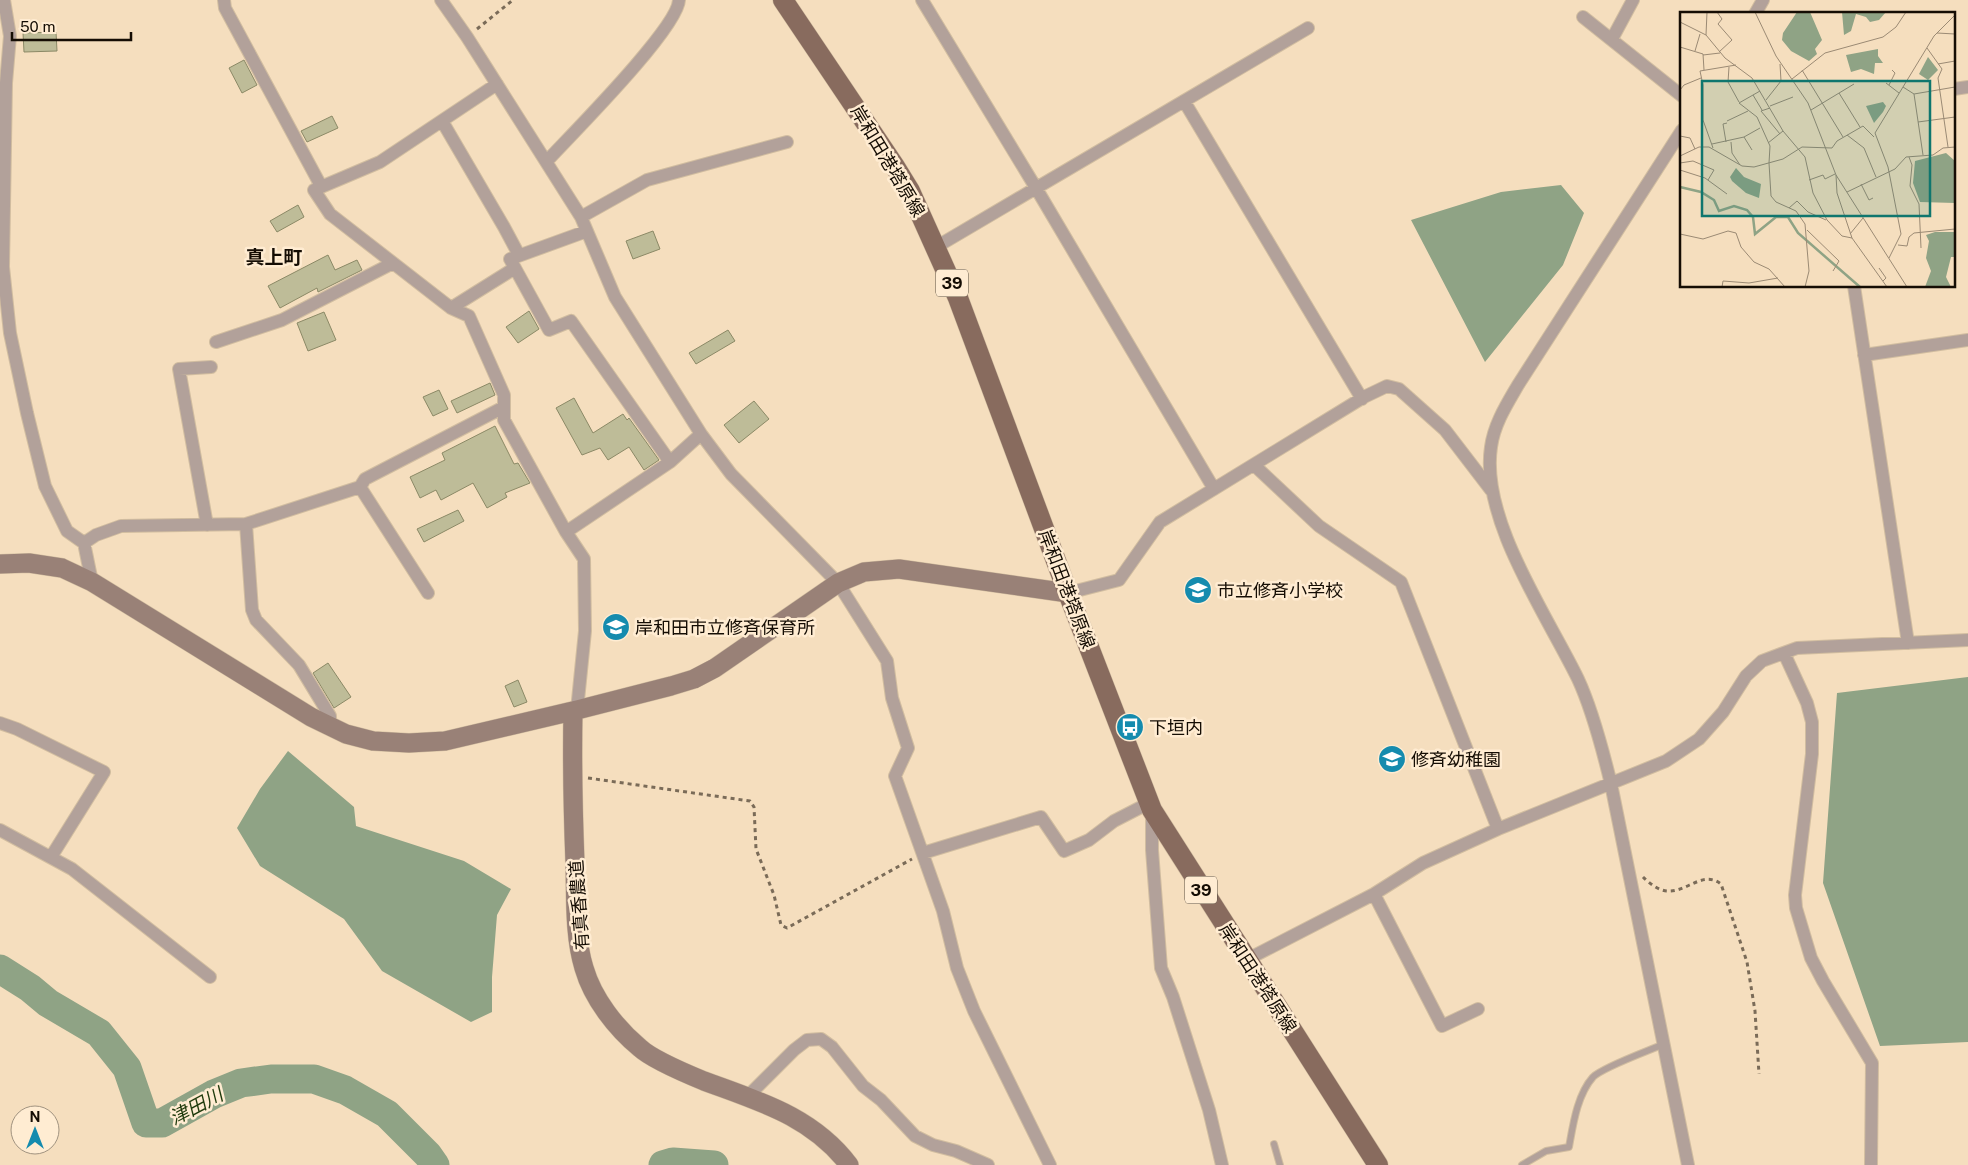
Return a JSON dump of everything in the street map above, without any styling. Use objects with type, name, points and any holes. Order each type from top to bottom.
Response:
[{"type":"main road","name":"岸和田港塔原線","points":[[782,0],[894,165],[910,192],[936,247],[958,298],[1150,806],[1246,960],[1378,1165]]},
{"type":"street","points":[[4,0],[10,36],[6,83],[2,267],[10,333],[45,486],[67,531],[84,543],[92,582]]},
{"type":"street","points":[[224,0],[225,8],[321,186]]},
{"type":"street","points":[[441,0],[467,37],[581,217],[615,297],[701,434],[731,474],[838,583],[887,661],[892,698],[908,748],[895,776],[943,911],[957,968],[974,1011],[1050,1165]]},
{"type":"street","points":[[547,161],[617,86],[670,22],[679,0]]},
{"type":"street","points":[[922,0],[1036,188],[1214,490]]},
{"type":"street","points":[[1612,39],[1633,0]]},
{"type":"street","points":[[1756,12],[1763,0]]},
{"type":"street","points":[[1583,17],[1680,94]]},
{"type":"street","points":[[936,247],[1308,28]]},
{"type":"street","points":[[497,84],[380,162],[314,190],[330,214],[451,308],[469,316],[504,395],[504,420],[566,532],[584,559],[585,632],[575,711]]},
{"type":"street","points":[[1184,101],[1362,398]]},
{"type":"street","points":[[442,120],[519,255]]},
{"type":"street","points":[[1680,133],[1500,416],[1491,447],[1490,476],[1497,511],[1511,548],[1579,681],[1601,747],[1611,784],[1688,1165]]},
{"type":"street","points":[[581,217],[648,180],[787,142]]},
{"type":"street","points":[[587,231],[510,259],[549,330],[571,321],[670,462]]},
{"type":"street","points":[[216,342],[282,320],[393,263]]},
{"type":"street","points":[[451,308],[515,268]]},
{"type":"street","points":[[1854,288],[1908,642]]},
{"type":"street","points":[[1864,355],[1968,340]]},
{"type":"street","points":[[207,525],[179,369],[211,367]]},
{"type":"street","points":[[0,564],[29,563],[62,568],[92,582],[311,717],[346,734],[373,741],[409,744],[445,741],[575,711],[694,679],[715,668],[838,583],[864,572],[899,569],[1068,593],[1119,580],[1160,522],[1362,398],[1387,386],[1399,389],[1445,430],[1493,493]]},
{"type":"street","points":[[84,543],[96,535],[121,526],[246,524],[360,487],[365,480],[504,407]]},
{"type":"street","points":[[566,532],[670,462],[701,434]]},
{"type":"street","points":[[1254,465],[1319,526],[1400,582],[1498,829]]},
{"type":"street","points":[[360,487],[428,593]]},
{"type":"street","points":[[246,524],[252,610],[256,620],[299,665],[330,716],[330,726]]},
{"type":"street","points":[[1246,960],[1374,894],[1424,863],[1498,829],[1666,761],[1699,739],[1723,712],[1746,676],[1762,661],[1797,648],[1968,640]]},
{"type":"street","points":[[1784,653],[1807,703],[1812,722],[1812,754],[1796,888],[1796,908],[1812,958],[1823,981],[1872,1062],[1872,1165]]},
{"type":"street","name":"有真香農道","points":[[575,711],[572,776],[577,933],[584,968],[595,995],[615,1023],[641,1050],[686,1074],[777,1108],[807,1125],[840,1153],[849,1165]]},
{"type":"street","points":[[0,723],[17,729],[104,772],[52,857]]},
{"type":"street","points":[[923,853],[1041,817],[1064,851],[1088,840],[1114,821],[1150,806],[1161,968],[1173,997],[1209,1110],[1222,1165]]},
{"type":"street","points":[[0,830],[72,869],[210,977]]},
{"type":"street","points":[[1374,894],[1442,1026],[1478,1009]]},
{"type":"street","points":[[747,1096],[794,1050],[807,1040],[821,1039],[832,1047],[863,1086],[881,1100],[915,1136],[933,1145],[956,1150],[988,1165]]},
{"type":"lane","points":[[1522,1165],[1546,1151],[1569,1147],[1574,1121],[1584,1090],[1594,1076],[1603,1070],[1664,1044]]},
{"type":"lane","points":[[1274,1144],[1280,1165]]},
{"type":"path","points":[[467,37],[513,0]]},
{"type":"path","points":[[572,776],[750,801],[754,807],[756,849],[774,895],[781,925],[788,928],[923,853]]},
{"type":"path","points":[[1627,861],[1648,881],[1660,889],[1668,891],[1707,879],[1714,879],[1721,884],[1747,962],[1755,1011],[1759,1074]]},
{"type":"shaded area","points":[[1561,185],[1584,213],[1563,265],[1485,362],[1411,220],[1501,192]]},
{"type":"shaded area","points":[[1968,677],[1968,1042],[1880,1046],[1823,883],[1837,693]]},
{"type":"shaded area","points":[[288,751],[354,807],[356,826],[464,861],[511,889],[497,915],[492,977],[492,1012],[471,1022],[382,971],[344,919],[260,866],[237,828],[260,789]]},
{"type":"building","points":[[56,32],[57,51],[24,52],[23,33]]},
{"type":"building","points":[[244,60],[257,85],[242,93],[229,68]]},
{"type":"building","points":[[332,116],[338,128],[307,142],[301,131]]},
{"type":"building","points":[[298,205],[304,217],[277,232],[270,221]]},
{"type":"building","points":[[653,231],[660,249],[633,259],[626,241]]},
{"type":"building","points":[[328,255],[335,270],[357,260],[362,270],[318,292],[317,288],[280,308],[268,286]]},
{"type":"building","points":[[529,311],[539,329],[518,343],[506,327]]},
{"type":"building","points":[[324,312],[336,340],[308,351],[297,323]]},
{"type":"building","points":[[728,330],[735,341],[696,364],[689,353]]},
{"type":"building","points":[[490,383],[495,395],[457,413],[451,401]]},
{"type":"building","points":[[439,390],[448,409],[433,416],[423,397]]},
{"type":"building","points":[[574,398],[593,433],[623,414],[627,420],[629,418],[659,460],[644,470],[629,447],[608,460],[600,448],[582,455],[556,408]]},
{"type":"building","points":[[754,401],[769,419],[739,443],[724,425]]},
{"type":"building","points":[[495,426],[514,464],[518,463],[530,483],[505,493],[507,497],[487,508],[473,483],[441,500],[436,490],[420,498],[410,477],[445,460],[442,453]]},
{"type":"building","points":[[458,510],[464,521],[424,542],[417,529]]},
{"type":"building","points":[[328,663],[351,697],[334,708],[313,673]]},
{"type":"building","points":[[518,680],[527,702],[514,707],[505,686]]},
{"type":"waterway","name":"津田川","points":[[0,969],[30,988],[48,1003],[99,1033],[127,1068],[146,1123],[162,1123],[214,1094],[241,1083],[271,1079],[314,1079],[345,1090],[387,1114],[428,1155],[435,1165]]},
{"type":"waterway","name":"津田川","points":[[663,1165],[673,1162],[714,1165]]},
{"type":"place","name":"市立修斉小学校","points":[[1198,590]]},
{"type":"place","name":"岸和田市立修斉保育所","points":[[616,627]]},
{"type":"place","name":"下垣内","points":[[1130,727]]},
{"type":"place","name":"修斉幼稚園","points":[[1392,759]]},
{"type":"district","name":"真上町","points":[[274,257]]}]
